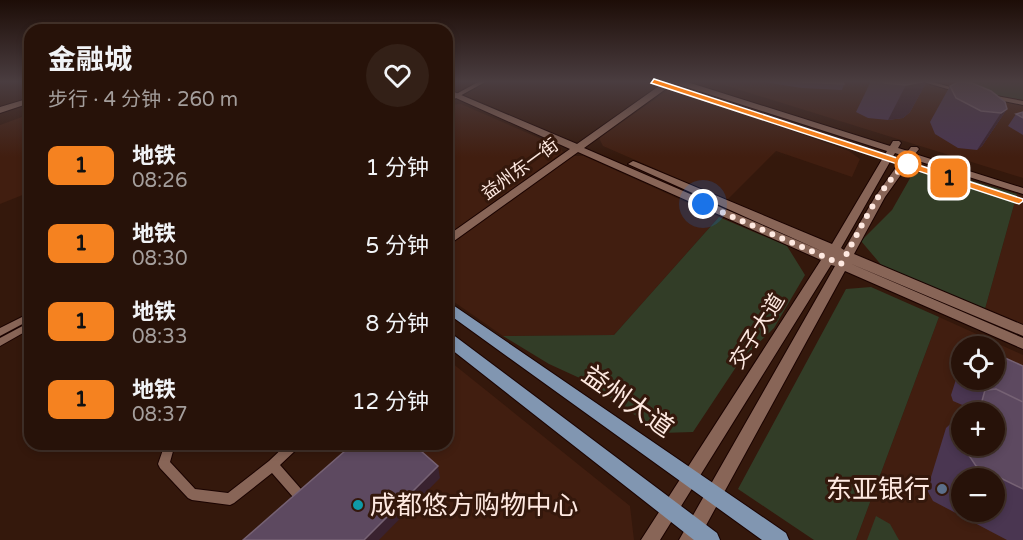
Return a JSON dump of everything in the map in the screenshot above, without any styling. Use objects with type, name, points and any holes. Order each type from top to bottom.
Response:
[{"type":"main road","name":"益州大道","points":[[453,310],[779,540]]},
{"type":"main road","points":[[453,343],[670,509],[691,534],[710,540]]},
{"type":"street","points":[[486,106],[837,257],[1023,344]]},
{"type":"street","name":"益州东一街","points":[[453,238],[636,106]]},
{"type":"street","points":[[761,106],[894,146]]},
{"type":"street","points":[[772,106],[1023,191]]},
{"type":"street","name":"交子大道","points":[[691,534],[716,494],[894,146]]},
{"type":"street","points":[[912,152],[1023,183]]},
{"type":"street","name":"交子大道","points":[[650,540],[837,257],[912,152]]},
{"type":"street","points":[[837,257],[1023,331]]},
{"type":"street","points":[[0,332],[24,319]]},
{"type":"street","points":[[0,342],[24,328]]},
{"type":"street","points":[[168,450],[164,464],[192,494],[230,499],[288,450]]},
{"type":"street","points":[[273,465],[297,493]]},
{"type":"shaded area","points":[[453,106],[466,106],[560,147],[563,152],[453,232]]},
{"type":"shaded area","points":[[645,106],[722,106],[849,151],[860,159],[852,177],[776,151],[727,200],[603,146],[599,138]]},
{"type":"shaded area","points":[[792,106],[1023,106],[1023,178]]},
{"type":"shaded area","points":[[24,116],[24,194],[0,204],[0,125]]},
{"type":"shaded area","points":[[571,156],[584,156],[719,217],[614,335],[503,336],[453,301],[453,243]]},
{"type":"shaded area","points":[[1017,194],[1023,196],[1023,325],[985,309]]},
{"type":"shaded area","points":[[939,317],[981,336],[951,336],[951,390],[1005,390],[1005,347],[1023,355],[1023,540],[856,540]]},
{"type":"shaded area","points":[[453,364],[630,506],[634,540],[255,540],[355,450],[453,450]]},
{"type":"green space","points":[[942,172],[1017,194],[985,309],[883,267],[861,241],[892,210],[913,173]]},
{"type":"green space","points":[[719,217],[787,246],[805,275],[774,328],[740,361],[693,432],[661,433],[584,380],[549,364],[503,336],[614,335]]},
{"type":"green space","points":[[871,287],[939,317],[856,540],[814,540],[738,489],[846,289]]},
{"type":"green space","points":[[876,516],[890,524],[899,540],[867,540]]},
{"type":"building","points":[[972,106],[1006,106],[1007,109],[1001,113],[981,111]]},
{"type":"building","points":[[1005,358],[1023,366],[1023,402],[998,390],[1005,390]]},
{"type":"building","points":[[985,390],[998,390],[1023,402],[1023,489],[1005,480],[1005,468],[980,468],[969,456],[1005,456],[1005,402],[982,402]]},
{"type":"building","name":"成都悠方购物中心","points":[[346,450],[420,450],[438,466],[364,540],[243,540]]},
{"type":"metro line","name":"1","points":[[731,106],[1023,201]]},
{"type":"place","name":"东亚银行","points":[[942,489]]},
{"type":"place","name":"成都悠方购物中心","points":[[358,505]]},
{"type":"route","points":[[703,204],[841,264],[880,197],[900,169],[908,164]]}]
